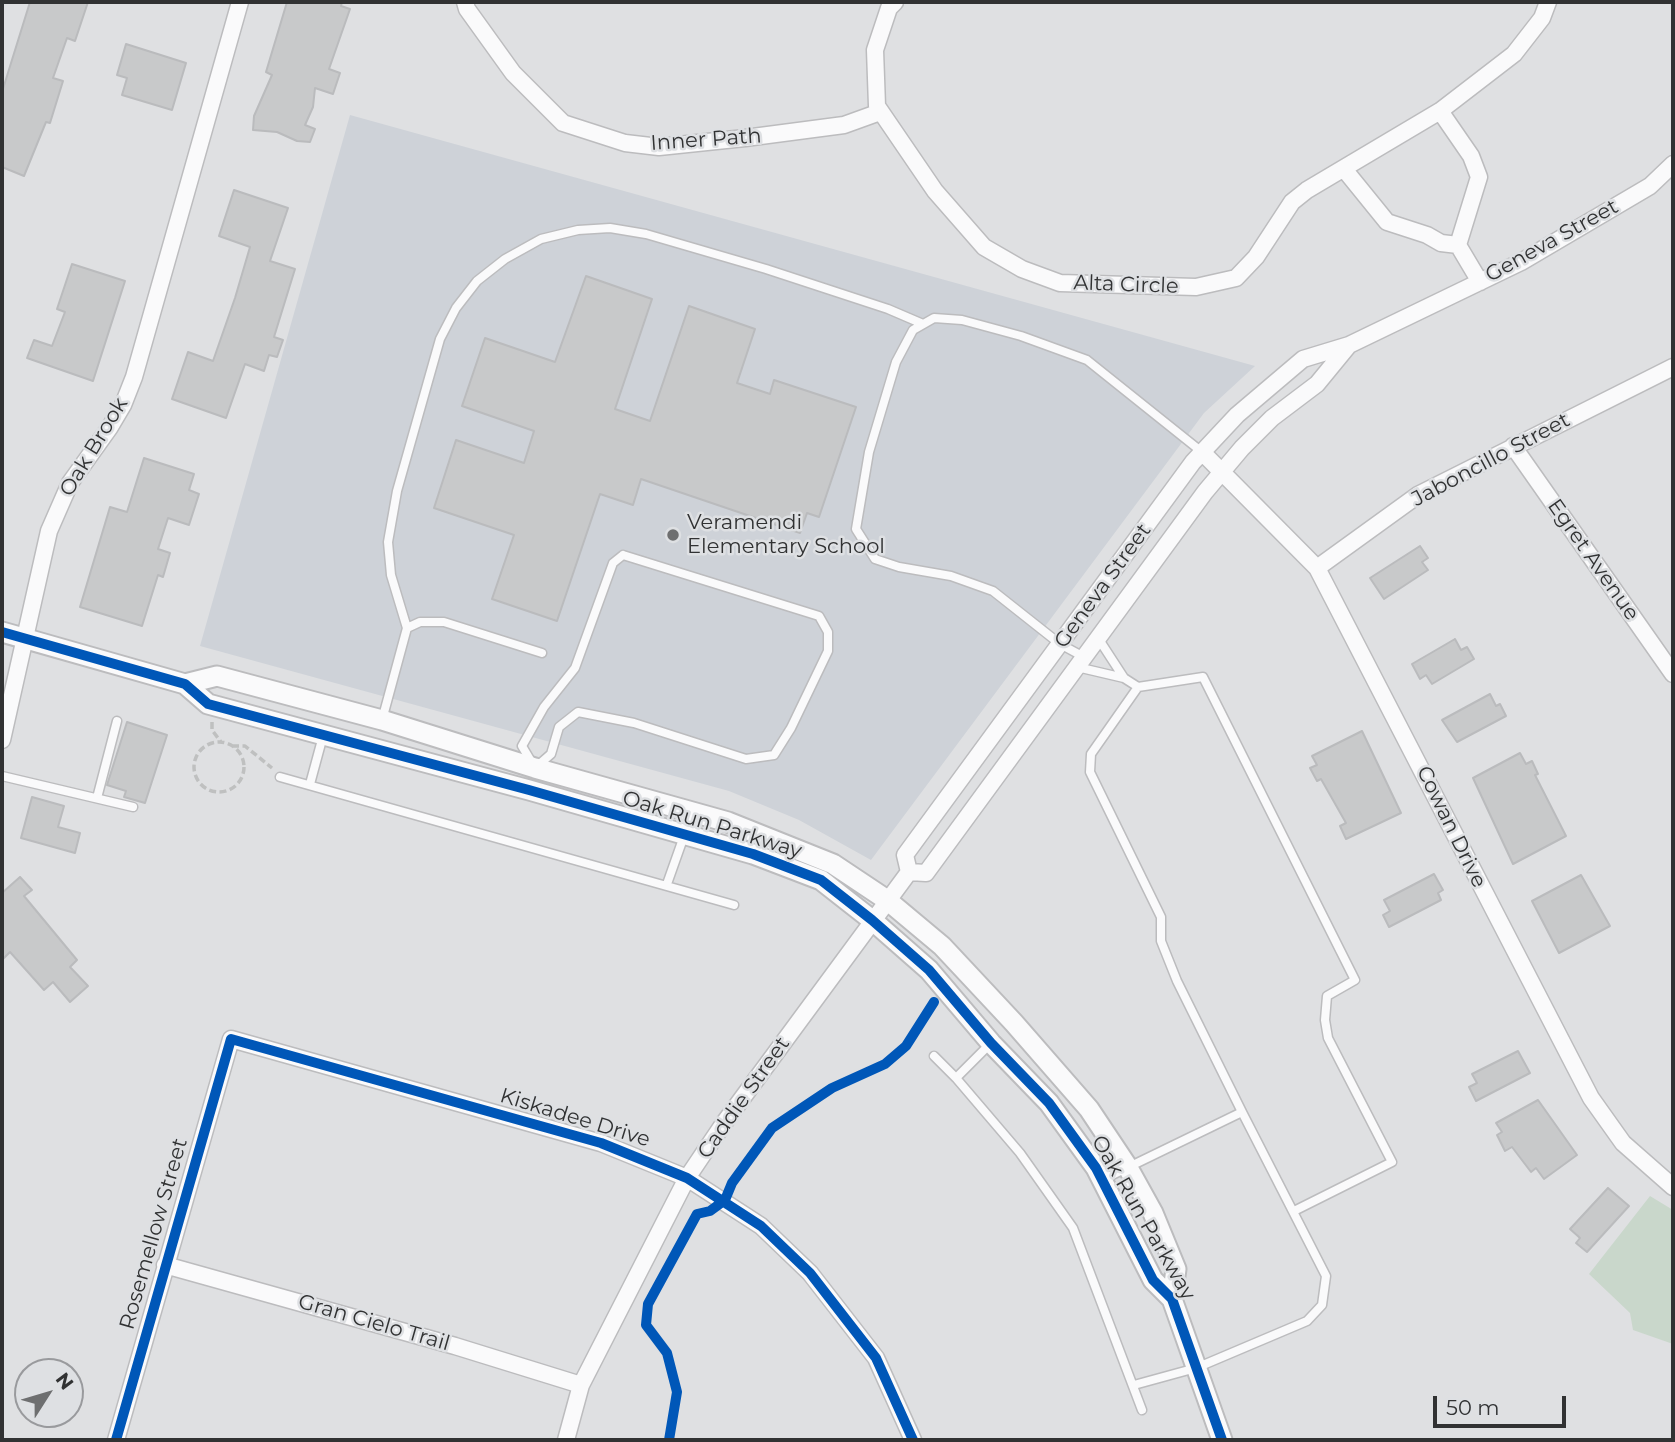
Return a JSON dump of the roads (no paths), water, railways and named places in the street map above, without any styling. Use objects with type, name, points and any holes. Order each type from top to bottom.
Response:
[{"type":"street","name":"Oak Brook","points":[[2,740],[49,531],[70,483],[123,405],[240,2]]},
{"type":"street","name":"Inner Path","points":[[465,2],[467,9],[513,73],[563,123],[625,143],[659,147],[746,138],[845,125],[880,112]]},
{"type":"street","name":"Alta Circle","points":[[895,2],[889,8],[875,50],[877,106],[935,191],[984,247],[1021,269],[1060,283],[1196,287],[1236,278],[1256,257],[1292,202],[1307,190],[1440,111],[1514,54],[1542,18],[1548,2]]},
{"type":"street","points":[[1440,111],[1471,156],[1479,177],[1458,245],[1480,282]]},
{"type":"street","name":"Geneva Street","points":[[909,872],[905,855],[1202,452],[1237,415],[1303,359],[1349,345],[1521,262],[1650,186],[1673,163]]},
{"type":"street","points":[[1345,169],[1387,222],[1427,235],[1441,243],[1458,245]]},
{"type":"street","points":[[162,278],[178,283]]},
{"type":"street","name":"Geneva Street","points":[[909,872],[926,873],[1223,471],[1272,418],[1317,384],[1349,345]]},
{"type":"street","name":"Jaboncillo Street","points":[[1317,568],[1418,495],[1673,368]]},
{"type":"street","name":"Egret Avenue","points":[[1513,446],[1673,674]]},
{"type":"street","name":"Cowan Drive","points":[[1202,452],[1317,568],[1591,1098],[1623,1143],[1673,1187]]},
{"type":"street","name":"Oak Run Parkway","points":[[2,632],[185,684],[208,704],[529,790],[753,854],[821,880],[929,970],[991,1044],[1049,1102],[1102,1180],[1153,1280],[1172,1299],[1222,1440]]},
{"type":"street","name":"Oak Run Parkway","points":[[185,684],[217,676],[382,720],[535,768],[728,822],[833,864],[887,900],[942,946],[1014,1023],[1088,1109],[1127,1166],[1153,1213],[1176,1269],[1172,1299]]},
{"type":"street","points":[[529,790],[535,768]]},
{"type":"street","name":"Geneva Street","points":[[872,920],[909,872]]},
{"type":"street","name":"Caddie Street","points":[[566,1440],[581,1385],[688,1178],[724,1123],[872,920]]},
{"type":"street","name":"Kiskadee Drive","points":[[230,1039],[601,1143],[688,1178],[761,1226],[810,1273],[876,1358],[913,1440]]},
{"type":"street","name":"Rosemellow Street","points":[[116,1440],[230,1039]]},
{"type":"street","name":"Gran Cielo Trail","points":[[165,1265],[428,1338],[581,1385]]},
{"type":"lane","points":[[382,720],[407,628],[391,575],[388,542],[397,491],[440,339],[456,308],[477,281],[505,258],[541,239],[578,230],[610,228],[646,234],[766,269],[888,309],[923,324]]},
{"type":"lane","points":[[1202,452],[1087,359],[1021,336],[962,320],[934,318],[912,330],[896,362],[869,452],[856,529],[875,559],[951,576],[993,592],[1080,662],[1124,678],[1138,687],[1203,677],[1355,980],[1327,996],[1325,1020],[1328,1038],[1392,1162],[1294,1211]]},
{"type":"lane","points":[[623,555],[819,616],[828,632],[828,651],[791,728],[774,755],[746,759],[634,723],[578,712],[559,727],[551,754],[535,768],[522,746],[544,707],[575,668],[613,563],[623,555]]},
{"type":"lane","points":[[407,628],[420,622],[444,622],[542,653]]},
{"type":"lane","points":[[1098,638],[1124,678]]},
{"type":"lane","points":[[1134,1385],[1196,1368],[1307,1321],[1322,1305],[1326,1276],[1177,981],[1161,940],[1161,917],[1090,772],[1091,754],[1138,687]]},
{"type":"lane","points":[[97,798],[117,721]]},
{"type":"lane","points":[[310,784],[323,736]]},
{"type":"lane","points":[[2,776],[133,807]]},
{"type":"lane","points":[[280,777],[734,905]]},
{"type":"lane","points":[[667,884],[684,836]]},
{"type":"lane","points":[[956,1078],[991,1044]]},
{"type":"lane","points":[[934,1056],[1026,1161],[1073,1228],[1142,1410]]},
{"type":"lane","points":[[1102,1180],[1242,1112]]},
{"type":"place","name":"Veramendi Elementary School","points":[[673,535]]}]
